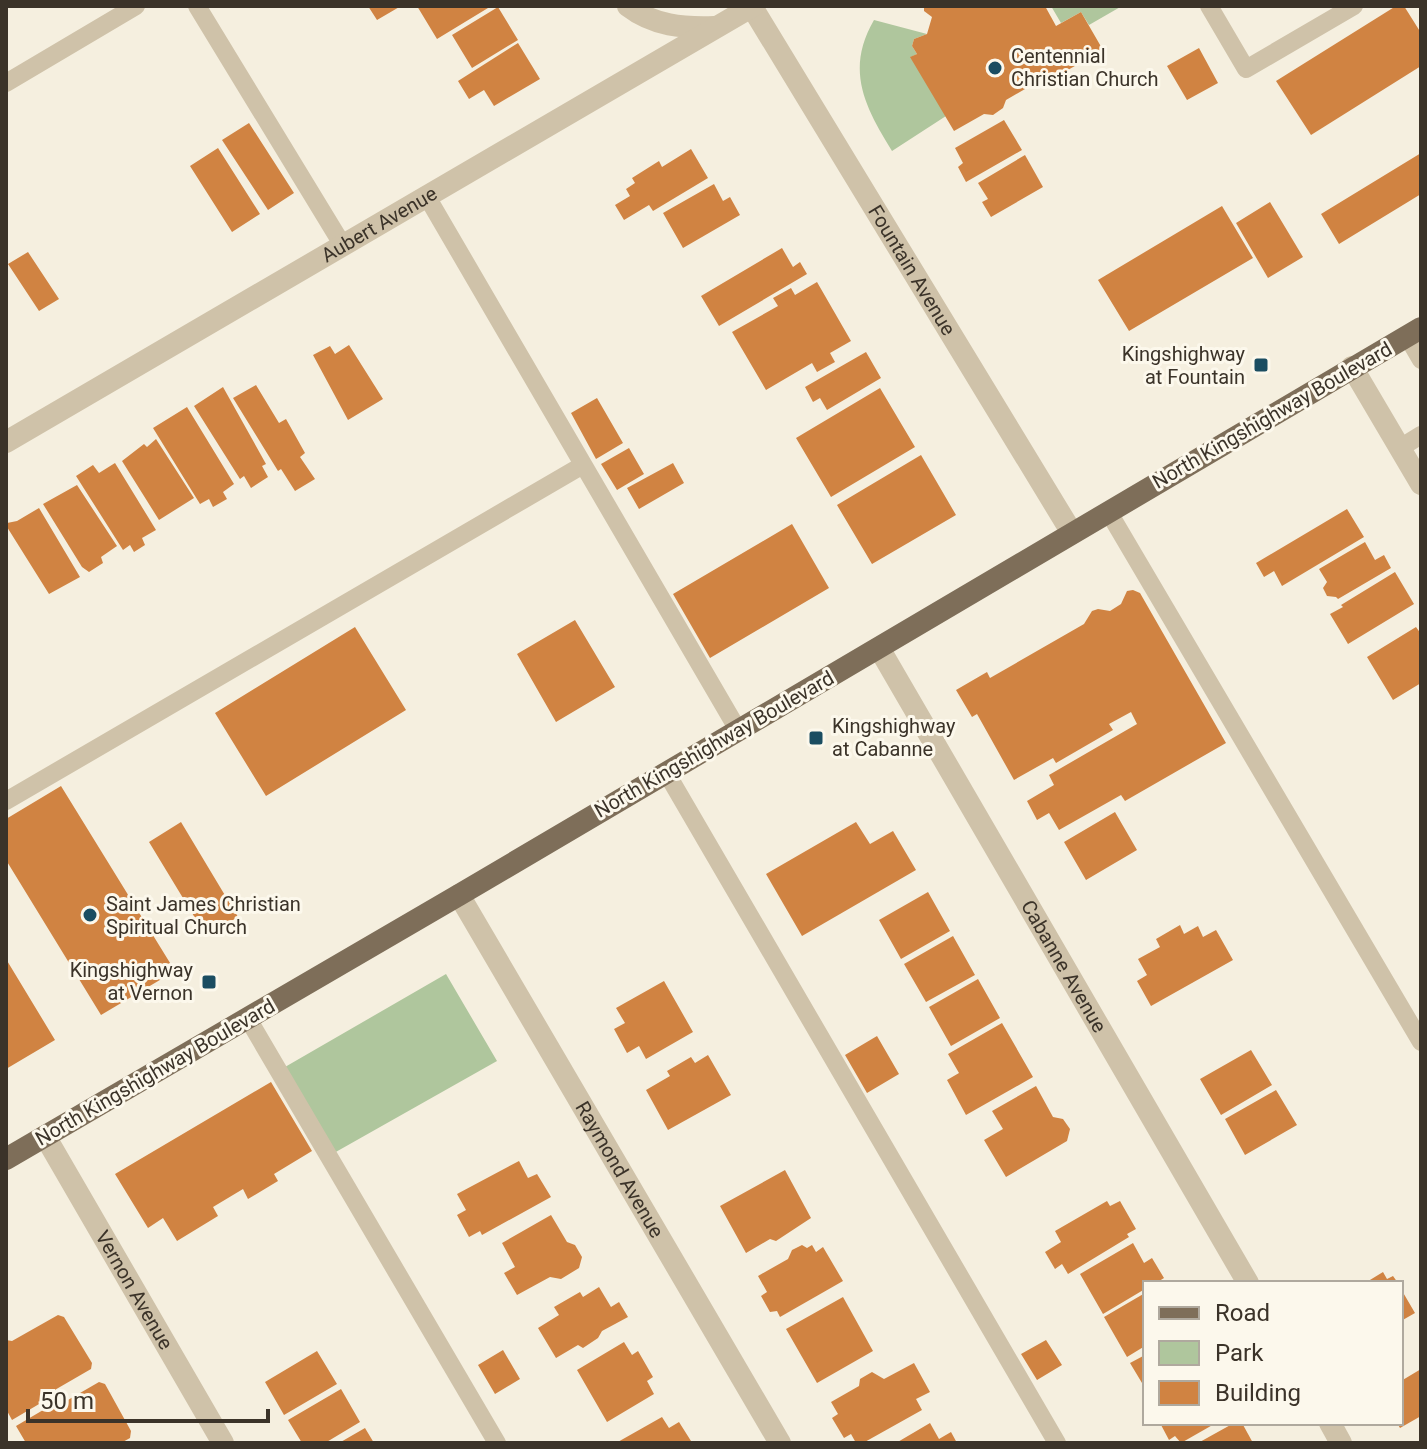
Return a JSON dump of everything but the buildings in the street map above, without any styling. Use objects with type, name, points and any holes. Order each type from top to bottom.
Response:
[{"type":"main road","name":"North Kingshighway Boulevard","points":[[6,1159],[1414,332]]},
{"type":"street","points":[[628,6],[658,23],[716,27]]},
{"type":"street","name":"Aubert Avenue","points":[[6,442],[752,6]]},
{"type":"street","name":"Fountain Avenue","points":[[752,6],[1072,533]]},
{"type":"street","points":[[1352,367],[1421,484]]},
{"type":"street","name":"Cabanne Avenue","points":[[879,648],[1247,1281]]},
{"type":"street","name":"Raymond Avenue","points":[[459,895],[780,1443]]},
{"type":"street","name":"Vernon Avenue","points":[[45,1136],[223,1443]]},
{"type":"street","points":[[1331,1425],[1341,1443]]},
{"type":"lane","points":[[6,83],[136,6]]},
{"type":"lane","points":[[197,6],[342,244]]},
{"type":"lane","points":[[1209,6],[1246,69],[1354,6]]},
{"type":"lane","points":[[426,195],[738,730]]},
{"type":"lane","points":[[1414,332],[1421,360]]},
{"type":"lane","points":[[1400,448],[1421,435]]},
{"type":"lane","points":[[6,801],[583,465]]},
{"type":"lane","points":[[1108,511],[1421,1042]]},
{"type":"lane","points":[[666,772],[1057,1443]]},
{"type":"lane","points":[[247,1017],[497,1443]]},
{"type":"green space","points":[[1051,6],[1122,6],[1089,25],[1081,12],[1061,23]]},
{"type":"green space","points":[[874,20],[927,34],[914,39],[912,46],[917,54],[911,57],[946,116],[892,151],[874,119],[862,88],[861,55]]},
{"type":"green space","points":[[446,974],[497,1061],[334,1153],[285,1067]]},
{"type":"place","name":"Centennial Christian Church","points":[[995,68]]},
{"type":"place","name":"Kingshighway at Fountain","points":[[1261,365]]},
{"type":"place","name":"Kingshighway at Cabanne","points":[[816,738]]},
{"type":"place","name":"Saint James Christian Spiritual Church","points":[[90,915]]},
{"type":"place","name":"Kingshighway at Vernon","points":[[209,982]]}]
